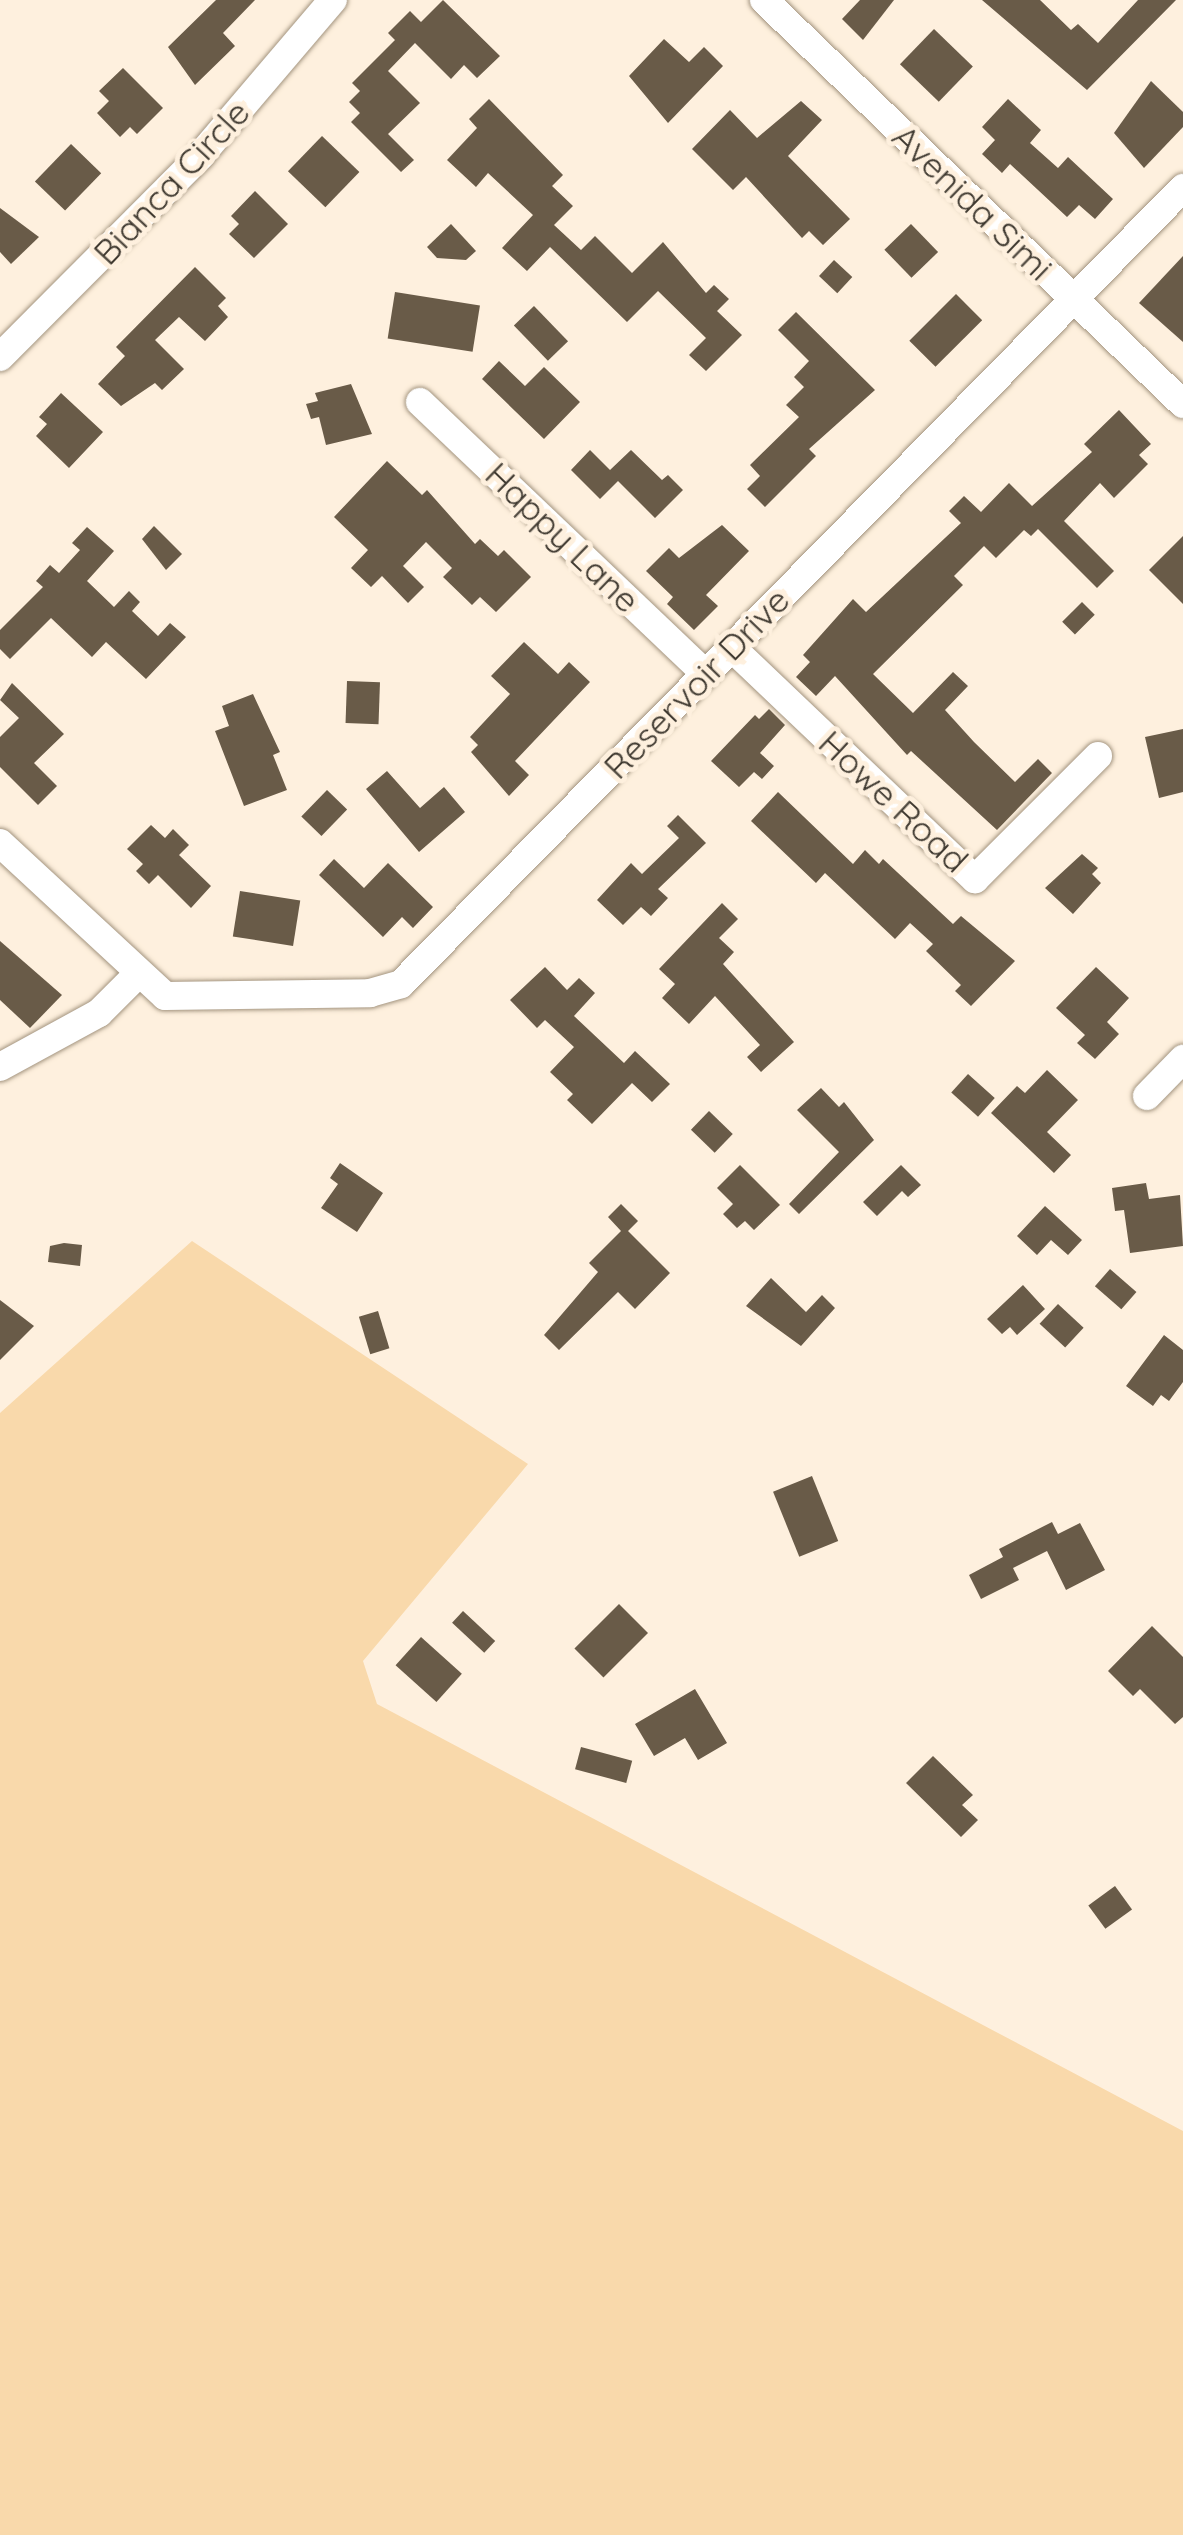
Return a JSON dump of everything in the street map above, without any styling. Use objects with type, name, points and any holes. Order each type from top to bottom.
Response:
[{"type":"street","name":"Bianca Circle","points":[[0,357],[200,156],[333,0]]},
{"type":"street","name":"Avenida Simi","points":[[764,0],[1183,404]]},
{"type":"street","name":"Reservoir Drive","points":[[0,843],[136,976],[180,998],[370,993],[400,984],[1183,188]]},
{"type":"street","name":"Happy Lane","points":[[420,402],[705,673]]},
{"type":"street","name":"Howe Road","points":[[731,647],[975,878],[1098,756]]},
{"type":"street","points":[[0,1067],[74,1030],[136,976]]},
{"type":"street","points":[[1147,1096],[1183,1060]]},
{"type":"shaded area","points":[[192,1241],[528,1464],[363,1661],[377,1704],[1183,2131],[1183,2535],[0,2535],[0,1413]]},
{"type":"building","points":[[216,0],[255,0],[223,33],[235,46],[195,85],[168,47]]},
{"type":"building","points":[[443,0],[500,56],[477,78],[464,65],[451,79],[415,43],[388,71],[420,103],[388,134],[414,160],[401,172],[351,122],[360,113],[349,102],[360,91],[352,83],[395,40],[388,33],[410,11],[421,22]]},
{"type":"building","points":[[860,0],[894,0],[863,40],[842,19]]},
{"type":"building","points":[[982,0],[1040,0],[1071,30],[1078,24],[1098,43],[1138,0],[1176,0],[1087,90]]},
{"type":"building","points":[[934,29],[973,67],[939,102],[900,64]]},
{"type":"building","points":[[664,39],[689,62],[704,47],[723,66],[668,123],[629,76]]},
{"type":"building","points":[[123,68],[163,108],[137,134],[130,127],[120,137],[97,113],[109,101],[99,91]]},
{"type":"building","points":[[1151,81],[1183,112],[1183,127],[1144,168],[1114,133]]},
{"type":"building","points":[[489,99],[563,175],[552,186],[573,206],[554,225],[581,250],[595,236],[632,273],[663,242],[706,293],[714,285],[729,299],[717,311],[742,335],[706,371],[689,355],[706,338],[658,291],[627,322],[550,247],[527,271],[502,248],[533,215],[488,173],[476,187],[447,160],[477,128],[469,119]]},
{"type":"building","points":[[1008,99],[1041,130],[1030,143],[1058,168],[1068,157],[1113,199],[1095,219],[1079,205],[1067,217],[1010,164],[1002,173],[982,154],[995,140],[982,127]]},
{"type":"building","points":[[801,101],[822,120],[788,156],[850,219],[823,245],[809,231],[802,238],[746,177],[733,190],[692,149],[730,110],[757,138]]},
{"type":"building","points":[[322,136],[359,172],[325,207],[288,171]]},
{"type":"building","points":[[71,144],[101,173],[65,211],[35,181]]},
{"type":"building","points":[[255,191],[288,224],[254,258],[229,234],[239,224],[231,216]]},
{"type":"building","points":[[0,208],[39,237],[11,264],[0,252]]},
{"type":"building","points":[[451,224],[476,251],[466,260],[437,258],[427,247]]},
{"type":"building","points":[[911,224],[938,252],[911,278],[884,250]]},
{"type":"building","points":[[1183,256],[1183,342],[1139,303]]},
{"type":"building","points":[[834,260],[852,277],[837,293],[819,276]]},
{"type":"building","points":[[195,267],[226,298],[218,306],[228,317],[205,341],[179,317],[155,340],[184,369],[162,390],[155,383],[121,406],[98,384],[125,356],[116,347]]},
{"type":"building","points":[[395,292],[480,305],[473,352],[388,338]]},
{"type":"building","points":[[956,294],[982,320],[935,367],[909,341]]},
{"type":"building","points":[[534,306],[568,341],[548,361],[514,325]]},
{"type":"building","points":[[796,312],[875,390],[809,449],[816,456],[765,507],[747,489],[760,476],[750,465],[799,417],[786,405],[804,387],[794,377],[809,361],[778,330]]},
{"type":"building","points":[[499,361],[525,386],[544,367],[580,402],[544,439],[482,379]]},
{"type":"building","points":[[351,384],[372,434],[326,445],[319,417],[311,419],[306,404],[318,401],[315,393]]},
{"type":"building","points":[[61,393],[103,432],[69,468],[36,436],[47,424],[39,417]]},
{"type":"building","points":[[1119,410],[1151,444],[1139,455],[1148,464],[1114,498],[1100,483],[1064,521],[1114,571],[1097,588],[1038,529],[1031,536],[1024,530],[996,558],[984,546],[954,576],[963,585],[873,674],[913,713],[953,672],[968,686],[945,710],[974,742],[1015,782],[1038,759],[1052,773],[997,830],[911,751],[907,755],[835,676],[816,696],[796,677],[810,662],[803,655],[853,599],[866,612],[961,523],[949,511],[964,496],[981,512],[1009,483],[1032,506],[1092,452],[1084,444]]},
{"type":"building","points":[[590,450],[610,470],[631,450],[662,480],[668,475],[683,490],[655,518],[618,481],[600,499],[571,470]]},
{"type":"building","points":[[387,461],[422,495],[427,490],[475,544],[480,539],[498,556],[504,550],[531,577],[496,612],[480,597],[472,605],[443,577],[452,568],[426,542],[403,566],[424,587],[408,603],[382,576],[371,587],[351,568],[368,550],[334,517]]},
{"type":"building","points":[[722,525],[749,551],[706,595],[718,606],[694,630],[667,604],[673,597],[646,571],[669,548],[679,558]]},
{"type":"building","points":[[154,526],[182,554],[166,570],[142,539]]},
{"type":"building","points":[[87,527],[114,551],[87,581],[114,607],[129,591],[140,602],[132,611],[158,636],[170,623],[186,637],[146,679],[106,642],[92,657],[51,618],[10,659],[0,649],[0,630],[43,587],[36,581],[50,565],[59,573],[80,550],[72,543]]},
{"type":"building","points":[[1183,536],[1183,604],[1149,570]]},
{"type":"building","points":[[1082,602],[1095,615],[1075,635],[1062,622]]},
{"type":"building","points":[[524,642],[558,674],[569,662],[590,682],[515,761],[529,775],[509,796],[471,752],[478,745],[470,737],[510,694],[491,676]]},
{"type":"building","points":[[347,681],[380,682],[379,724],[346,723]]},
{"type":"building","points":[[12,683],[64,734],[34,763],[57,786],[38,805],[0,767],[0,737],[19,718],[0,700]]},
{"type":"building","points":[[253,694],[280,752],[273,755],[287,790],[244,806],[215,731],[229,726],[222,706]]},
{"type":"building","points":[[769,709],[785,725],[760,753],[774,766],[762,779],[754,772],[739,787],[711,761],[755,715],[759,719]]},
{"type":"building","points":[[1183,729],[1183,792],[1159,798],[1145,737]]},
{"type":"building","points":[[387,771],[420,808],[444,787],[465,812],[419,852],[366,789]]},
{"type":"building","points":[[327,790],[347,809],[321,836],[301,817]]},
{"type":"building","points":[[778,792],[853,864],[865,850],[879,864],[883,859],[953,924],[961,916],[1015,961],[971,1006],[955,991],[961,985],[926,951],[933,944],[910,923],[895,939],[825,873],[816,883],[751,821]]},
{"type":"building","points":[[678,815],[706,843],[658,889],[668,898],[651,916],[641,907],[623,925],[597,900],[631,863],[642,874],[679,838],[667,826]]},
{"type":"building","points":[[151,825],[165,838],[173,829],[189,845],[179,855],[211,886],[191,908],[158,875],[149,884],[136,871],[143,864],[127,849]]},
{"type":"building","points":[[1082,854],[1098,868],[1092,874],[1101,883],[1073,914],[1045,888]]},
{"type":"building","points":[[334,859],[364,888],[388,863],[433,907],[413,928],[402,917],[383,937],[319,875]]},
{"type":"building","points":[[240,891],[300,901],[293,946],[233,936]]},
{"type":"building","points":[[722,903],[738,919],[719,938],[734,952],[723,964],[794,1042],[761,1072],[747,1057],[760,1045],[715,996],[689,1024],[662,998],[675,984],[659,969]]},
{"type":"building","points":[[0,941],[62,995],[30,1028],[0,1000]]},
{"type":"building","points":[[545,967],[567,990],[579,978],[595,993],[574,1016],[624,1063],[635,1051],[670,1084],[652,1102],[632,1083],[592,1124],[567,1100],[573,1094],[550,1072],[574,1047],[545,1020],[537,1028],[510,1000]]},
{"type":"building","points":[[1096,967],[1129,998],[1107,1022],[1119,1034],[1095,1059],[1077,1043],[1085,1035],[1056,1008]]},
{"type":"building","points":[[1047,1070],[1078,1100],[1047,1132],[1071,1155],[1054,1173],[991,1113],[1017,1086],[1025,1093]]},
{"type":"building","points":[[968,1074],[995,1098],[978,1117],[951,1093]]},
{"type":"building","points":[[821,1088],[839,1107],[844,1102],[874,1140],[799,1214],[789,1204],[839,1152],[797,1110]]},
{"type":"building","points":[[709,1111],[733,1134],[715,1153],[691,1130]]},
{"type":"building","points":[[340,1163],[383,1193],[357,1232],[321,1208],[338,1184],[330,1178]]},
{"type":"building","points":[[740,1165],[780,1205],[754,1230],[745,1221],[737,1228],[723,1214],[733,1204],[717,1188]]},
{"type":"building","points":[[901,1165],[921,1185],[908,1197],[902,1191],[877,1216],[863,1202]]},
{"type":"building","points":[[1146,1183],[1149,1199],[1180,1195],[1183,1246],[1130,1253],[1124,1210],[1115,1211],[1112,1188]]},
{"type":"building","points":[[621,1204],[638,1221],[628,1231],[670,1273],[635,1309],[618,1292],[559,1350],[544,1335],[598,1272],[589,1263],[621,1231],[608,1217]]},
{"type":"building","points":[[1045,1206],[1082,1240],[1068,1255],[1051,1240],[1037,1255],[1017,1236]]},
{"type":"building","points":[[82,1245],[80,1266],[48,1262],[50,1246]]},
{"type":"building","points":[[1110,1269],[1136,1292],[1121,1309],[1095,1286]]},
{"type":"building","points":[[771,1278],[806,1312],[822,1295],[835,1308],[801,1346],[746,1306]]},
{"type":"building","points":[[1023,1285],[1045,1309],[1017,1335],[1010,1327],[1002,1334],[987,1319]]},
{"type":"building","points":[[0,1300],[34,1326],[0,1360]]},
{"type":"building","points":[[1058,1304],[1084,1328],[1065,1348],[1040,1324]]},
{"type":"building","points":[[378,1311],[389,1348],[370,1354],[359,1317]]},
{"type":"building","points":[[1164,1335],[1183,1350],[1183,1382],[1169,1401],[1161,1395],[1153,1406],[1126,1386]]},
{"type":"building","points":[[812,1476],[838,1541],[799,1557],[773,1492]]},
{"type":"building","points":[[1052,1522],[1058,1534],[1080,1523],[1105,1570],[1066,1590],[1047,1551],[1013,1568],[1019,1580],[981,1599],[969,1575],[1003,1557],[999,1549]]},
{"type":"building","points":[[619,1604],[648,1633],[603,1678],[574,1649]]},
{"type":"building","points":[[463,1611],[495,1641],[484,1653],[452,1623]]},
{"type":"building","points":[[1152,1626],[1183,1657],[1183,1717],[1175,1724],[1140,1689],[1133,1696],[1108,1671]]},
{"type":"building","points":[[421,1637],[462,1674],[436,1702],[396,1665]]},
{"type":"building","points":[[695,1689],[727,1743],[698,1760],[685,1738],[654,1756],[635,1724]]},
{"type":"building","points":[[581,1747],[632,1761],[626,1783],[575,1769]]},
{"type":"building","points":[[933,1756],[973,1795],[962,1805],[978,1820],[961,1837],[906,1783]]},
{"type":"building","points":[[1115,1886],[1132,1909],[1105,1929],[1088,1905]]}]
